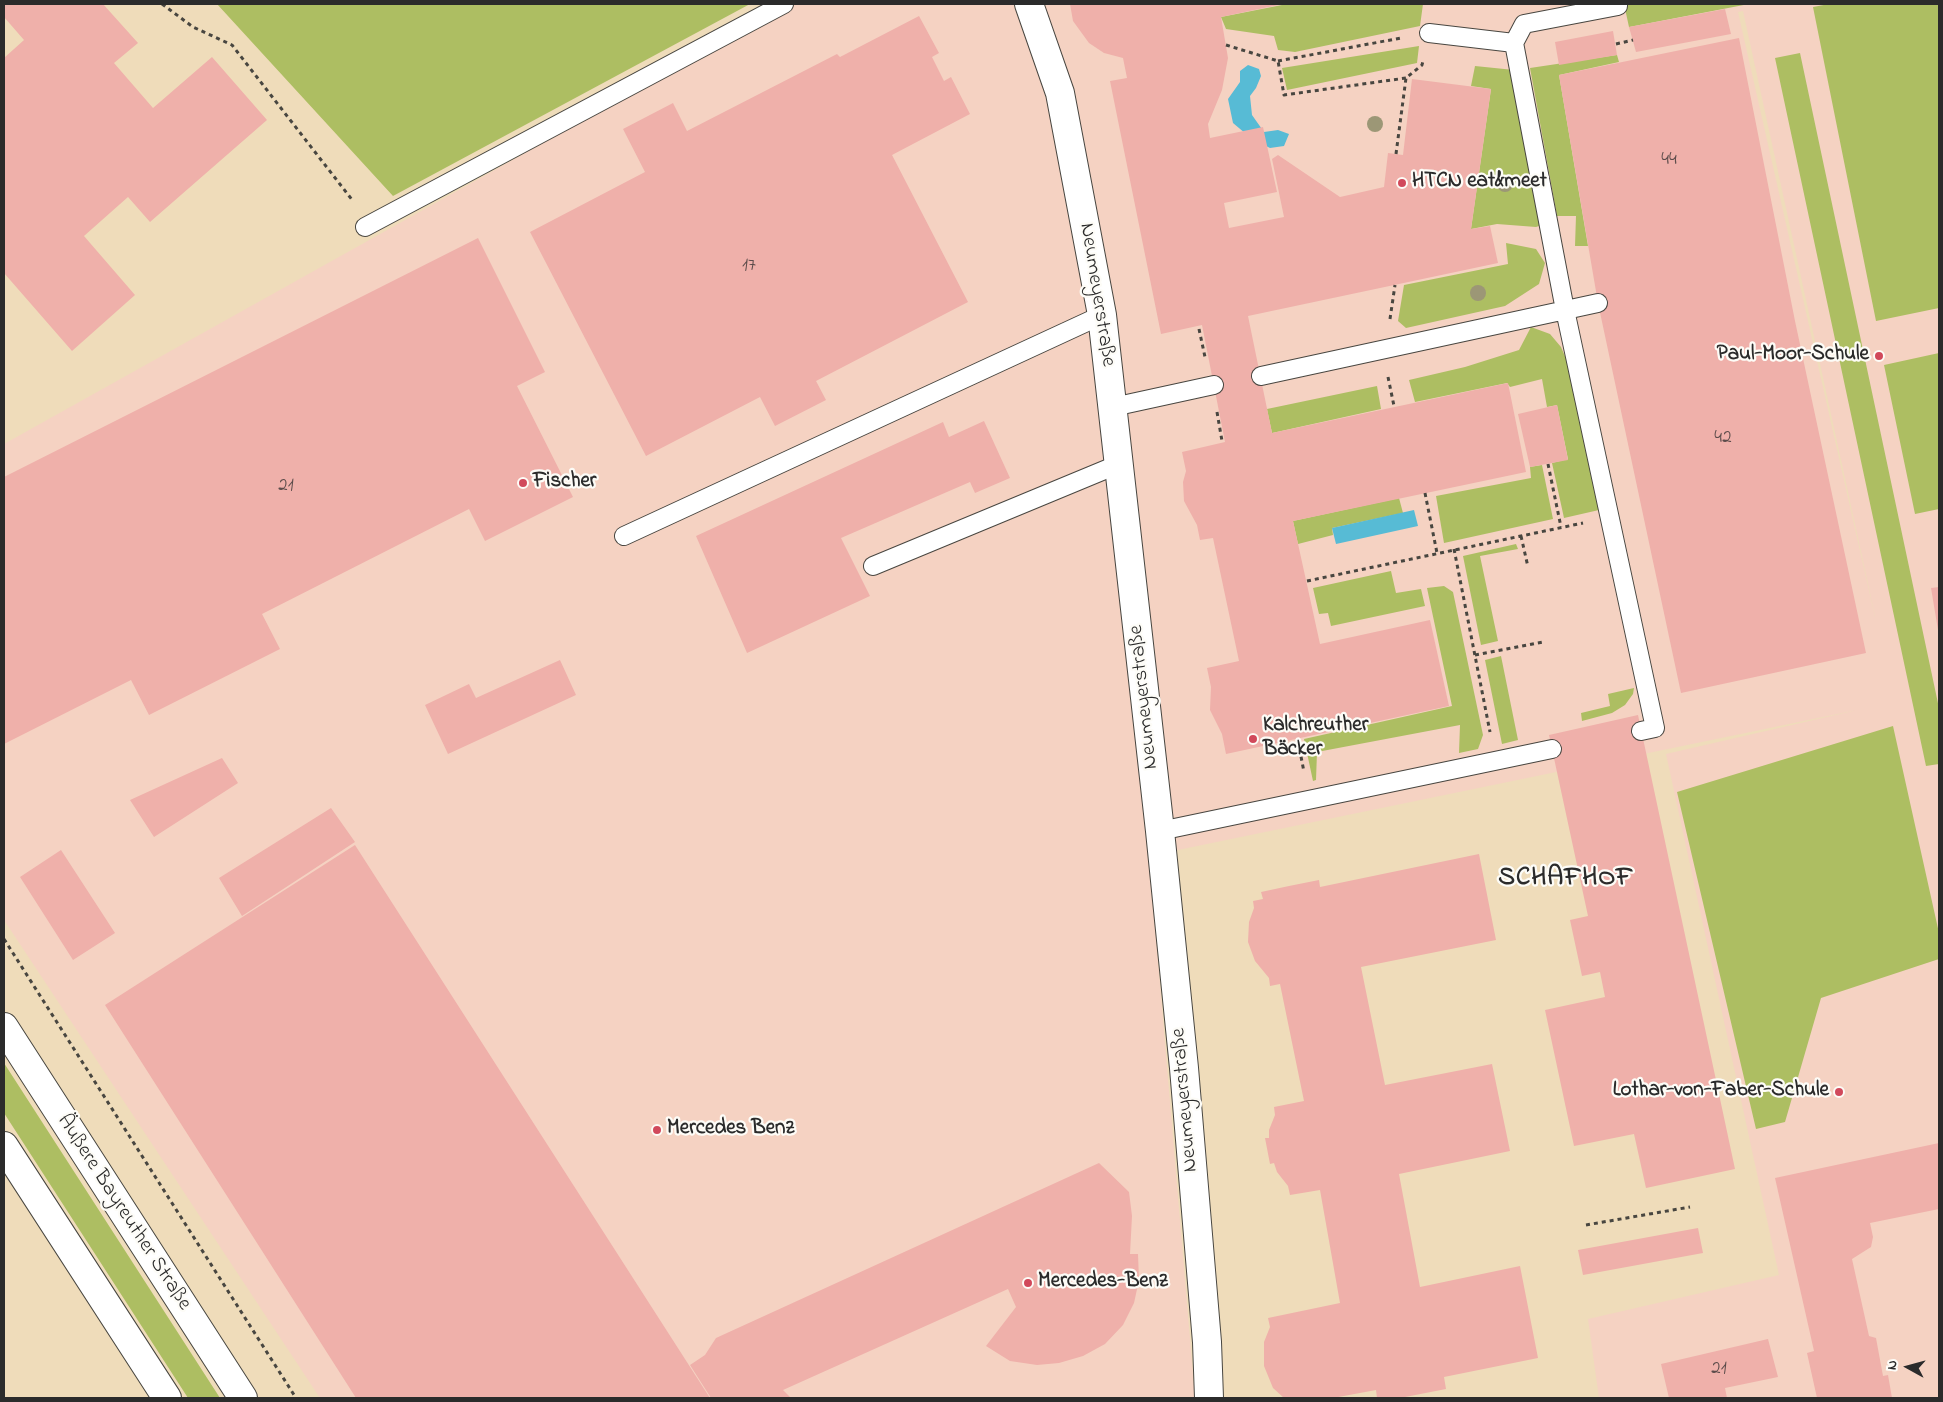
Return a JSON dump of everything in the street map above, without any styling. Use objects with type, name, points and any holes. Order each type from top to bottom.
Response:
[{"type":"street","name":"Neumeyerstraße","points":[[1029,4],[1060,93],[1102,315],[1160,831],[1207,1342],[1208,1398]]},
{"type":"street","name":"Äußere Bayreuther Straße","points":[[4,1027],[243,1398]]},
{"type":"street","points":[[4,1146],[167,1398]]},
{"type":"lane","points":[[365,227],[784,4]]},
{"type":"lane","points":[[1618,6],[1524,24],[1514,43],[1565,310],[1655,728],[1641,731]]},
{"type":"lane","points":[[1429,33],[1514,43]]},
{"type":"lane","points":[[1261,376],[1598,304]]},
{"type":"lane","points":[[624,536],[1102,315]]},
{"type":"lane","points":[[1113,407],[1214,385]]},
{"type":"lane","points":[[873,566],[1119,464]]},
{"type":"lane","points":[[1160,831],[1552,749]]},
{"type":"path","points":[[162,4],[193,27],[232,45],[351,197],[365,227]]},
{"type":"path","points":[[1226,45],[1278,61],[1429,33],[1422,65],[1406,78],[1284,95],[1278,61]]},
{"type":"path","points":[[1616,44],[1633,40]]},
{"type":"path","points":[[1396,154],[1406,78]]},
{"type":"path","points":[[1218,416],[1222,441]]},
{"type":"path","points":[[1548,464],[1561,527]]},
{"type":"path","points":[[1425,493],[1437,553]]},
{"type":"path","points":[[1307,581],[1454,549],[1611,518]]},
{"type":"path","points":[[1520,536],[1528,567]]},
{"type":"path","points":[[1454,549],[1496,760]]},
{"type":"path","points":[[1475,655],[1543,642]]},
{"type":"path","points":[[4,939],[296,1398]]},
{"type":"path","points":[[1586,1225],[1690,1207]]},
{"type":"shaded area","points":[[792,4],[1939,4],[1939,1398],[1599,1398],[1588,1319],[1779,1275],[1666,754],[1857,710],[1173,851],[1147,830],[1195,1398],[320,1398],[4,920],[4,444]],"holes":[[[1743,11],[1875,617],[1738,12]]]},
{"type":"green space","points":[[217,4],[750,4],[393,196]]},
{"type":"green space","points":[[1287,4],[1423,4],[1420,26],[1295,52],[1278,50],[1274,36],[1226,29],[1221,17]]},
{"type":"green space","points":[[1624,4],[1749,4],[1629,27]]},
{"type":"green space","points":[[1829,4],[1939,4],[1939,308],[1876,321],[1813,7]]},
{"type":"green space","points":[[1419,46],[1417,63],[1287,90],[1282,68]]},
{"type":"green space","points":[[1800,53],[1939,708],[1939,764],[1926,766],[1775,58]]},
{"type":"green space","points":[[1617,55],[1619,62],[1559,75],[1588,246],[1575,246],[1576,216],[1557,216],[1530,68]]},
{"type":"green space","points":[[1475,66],[1514,70],[1542,225],[1536,227],[1497,224],[1471,229],[1491,89],[1471,86]]},
{"type":"green space","points":[[1506,243],[1536,249],[1545,263],[1539,284],[1505,306],[1406,328],[1398,321],[1404,285],[1508,264]]},
{"type":"green space","points":[[1531,327],[1550,334],[1561,347],[1567,361],[1599,510],[1564,518],[1552,463],[1568,459],[1557,405],[1547,407],[1542,379],[1510,387],[1507,383],[1415,402],[1409,380],[1465,367],[1519,350]]},
{"type":"green space","points":[[1939,353],[1939,509],[1915,514],[1884,365]]},
{"type":"green space","points":[[1377,386],[1381,409],[1272,433],[1267,409]]},
{"type":"green space","points":[[1542,465],[1553,519],[1444,543],[1436,496],[1531,478],[1530,467]]},
{"type":"green space","points":[[1399,498],[1403,513],[1332,528],[1333,535],[1298,544],[1293,521]]},
{"type":"green space","points":[[1516,544],[1518,549],[1480,556],[1498,641],[1481,645],[1463,556]]},
{"type":"green space","points":[[1391,571],[1396,593],[1421,589],[1425,606],[1331,626],[1328,613],[1319,614],[1313,588]]},
{"type":"green space","points":[[1444,586],[1453,592],[1483,735],[1478,749],[1459,753],[1460,725],[1317,752],[1316,780],[1313,781],[1304,739],[1452,706],[1427,588]]},
{"type":"green space","points":[[1501,656],[1518,740],[1502,744],[1485,660]]},
{"type":"green space","points":[[1634,688],[1633,694],[1625,705],[1612,713],[1582,721],[1581,713],[1610,706],[1608,694]]},
{"type":"green space","points":[[1893,726],[1939,933],[1939,959],[1821,998],[1785,1122],[1756,1129],[1677,792]]},
{"type":"green space","points":[[4,1063],[220,1398],[188,1398],[4,1113]]},
{"type":"water","points":[[1248,65],[1259,69],[1261,76],[1250,96],[1252,115],[1264,132],[1278,130],[1289,134],[1284,146],[1270,148],[1252,139],[1233,123],[1228,99],[1240,82],[1240,71]]},
{"type":"water","points":[[1414,510],[1418,526],[1336,544],[1332,528]]},
{"type":"building","points":[[4,4],[103,4],[138,43],[114,63],[153,108],[212,57],[267,120],[150,222],[128,197],[84,236],[135,295],[72,351],[4,273],[4,58],[24,40],[4,17]]},
{"type":"building","points":[[1070,4],[1283,4],[1221,17],[1228,58],[1222,90],[1208,124],[1210,138],[1263,127],[1277,192],[1224,203],[1229,228],[1284,217],[1272,159],[1278,155],[1340,197],[1384,187],[1388,153],[1403,155],[1412,79],[1491,89],[1471,229],[1490,226],[1498,263],[1248,316],[1272,433],[1508,383],[1526,472],[1293,521],[1320,644],[1430,620],[1449,706],[1226,754],[1222,734],[1210,710],[1211,687],[1207,668],[1239,661],[1213,538],[1200,540],[1197,525],[1184,501],[1183,482],[1186,471],[1182,452],[1225,442],[1202,325],[1161,334],[1110,81],[1127,78],[1123,58],[1104,53],[1089,43],[1073,21]]},
{"type":"building","points":[[1725,9],[1731,34],[1636,52],[1629,27]]},
{"type":"building","points":[[919,16],[939,53],[932,57],[944,81],[951,77],[970,114],[892,155],[968,302],[816,381],[826,400],[775,426],[760,397],[646,456],[530,232],[645,172],[623,129],[673,103],[687,131],[837,54],[840,57]]},
{"type":"building","points":[[1613,31],[1617,55],[1559,65],[1555,42]]},
{"type":"building","points":[[1739,38],[1795,321],[1866,653],[1681,693],[1598,303],[1559,75]]},
{"type":"building","points":[[478,238],[545,372],[517,386],[573,497],[485,541],[469,509],[262,614],[280,649],[149,715],[131,680],[4,744],[4,477]]},
{"type":"building","points":[[1557,405],[1568,460],[1530,467],[1518,414]]},
{"type":"building","points":[[984,421],[1010,478],[975,493],[970,482],[841,538],[870,596],[747,653],[696,536],[943,422],[949,437]]},
{"type":"building","points":[[1939,587],[1939,630],[1938,630],[1931,588]]},
{"type":"building","points":[[560,660],[576,695],[448,754],[425,705],[469,684],[476,698]]},
{"type":"building","points":[[1638,715],[1735,1169],[1646,1188],[1634,1134],[1574,1146],[1545,1010],[1605,997],[1600,972],[1582,976],[1570,920],[1588,916],[1549,735]]},
{"type":"building","points":[[222,758],[238,783],[154,837],[130,800]]},
{"type":"building","points":[[331,808],[355,842],[242,916],[219,878]]},
{"type":"building","points":[[355,845],[710,1398],[356,1398],[105,1005]]},
{"type":"building","points":[[61,850],[115,933],[73,960],[20,877]]},
{"type":"building","points":[[1479,854],[1496,940],[1361,967],[1385,1085],[1492,1064],[1510,1151],[1399,1174],[1420,1287],[1520,1266],[1538,1358],[1444,1377],[1446,1389],[1400,1398],[1377,1398],[1376,1390],[1333,1398],[1284,1398],[1273,1388],[1264,1366],[1264,1342],[1270,1327],[1268,1318],[1340,1303],[1320,1190],[1290,1195],[1288,1186],[1277,1172],[1274,1163],[1270,1164],[1265,1138],[1269,1138],[1269,1130],[1275,1115],[1274,1107],[1304,1101],[1280,984],[1270,986],[1269,978],[1255,961],[1248,942],[1249,922],[1254,908],[1253,901],[1263,899],[1261,892],[1289,886],[1319,880],[1320,887]]},
{"type":"building","points":[[1939,1143],[1939,1209],[1870,1223],[1873,1237],[1871,1247],[1852,1259],[1869,1336],[1876,1338],[1883,1376],[1888,1375],[1892,1398],[1817,1398],[1807,1353],[1814,1351],[1775,1178]]},
{"type":"building","points":[[1099,1163],[1129,1192],[1132,1216],[1130,1254],[1138,1254],[1139,1280],[1134,1303],[1123,1325],[1105,1344],[1083,1356],[1059,1363],[1037,1365],[1010,1361],[986,1346],[1016,1307],[1008,1289],[783,1390],[791,1398],[711,1398],[690,1365],[705,1355],[716,1338]]},
{"type":"building","points":[[1698,1228],[1703,1253],[1583,1275],[1578,1250]]},
{"type":"building","points":[[1768,1339],[1778,1377],[1725,1388],[1727,1398],[1669,1398],[1661,1364]]},
{"type":"place","name":"HTCN eat&meet","points":[[1402,183]]},
{"type":"place","name":"Paul-Moor-Schule","points":[[1879,356]]},
{"type":"place","name":"Fischer","points":[[523,483]]},
{"type":"place","name":"Kalchreuther Bäcker","points":[[1253,739]]},
{"type":"place","name":"Lothar-von-Faber-Schule","points":[[1839,1092]]},
{"type":"place","name":"Mercedes Benz","points":[[657,1130]]},
{"type":"place","name":"Mercedes-Benz","points":[[1028,1283]]},
{"type":"district","name":"SCHAFHOF","points":[[1566,880]]}]
